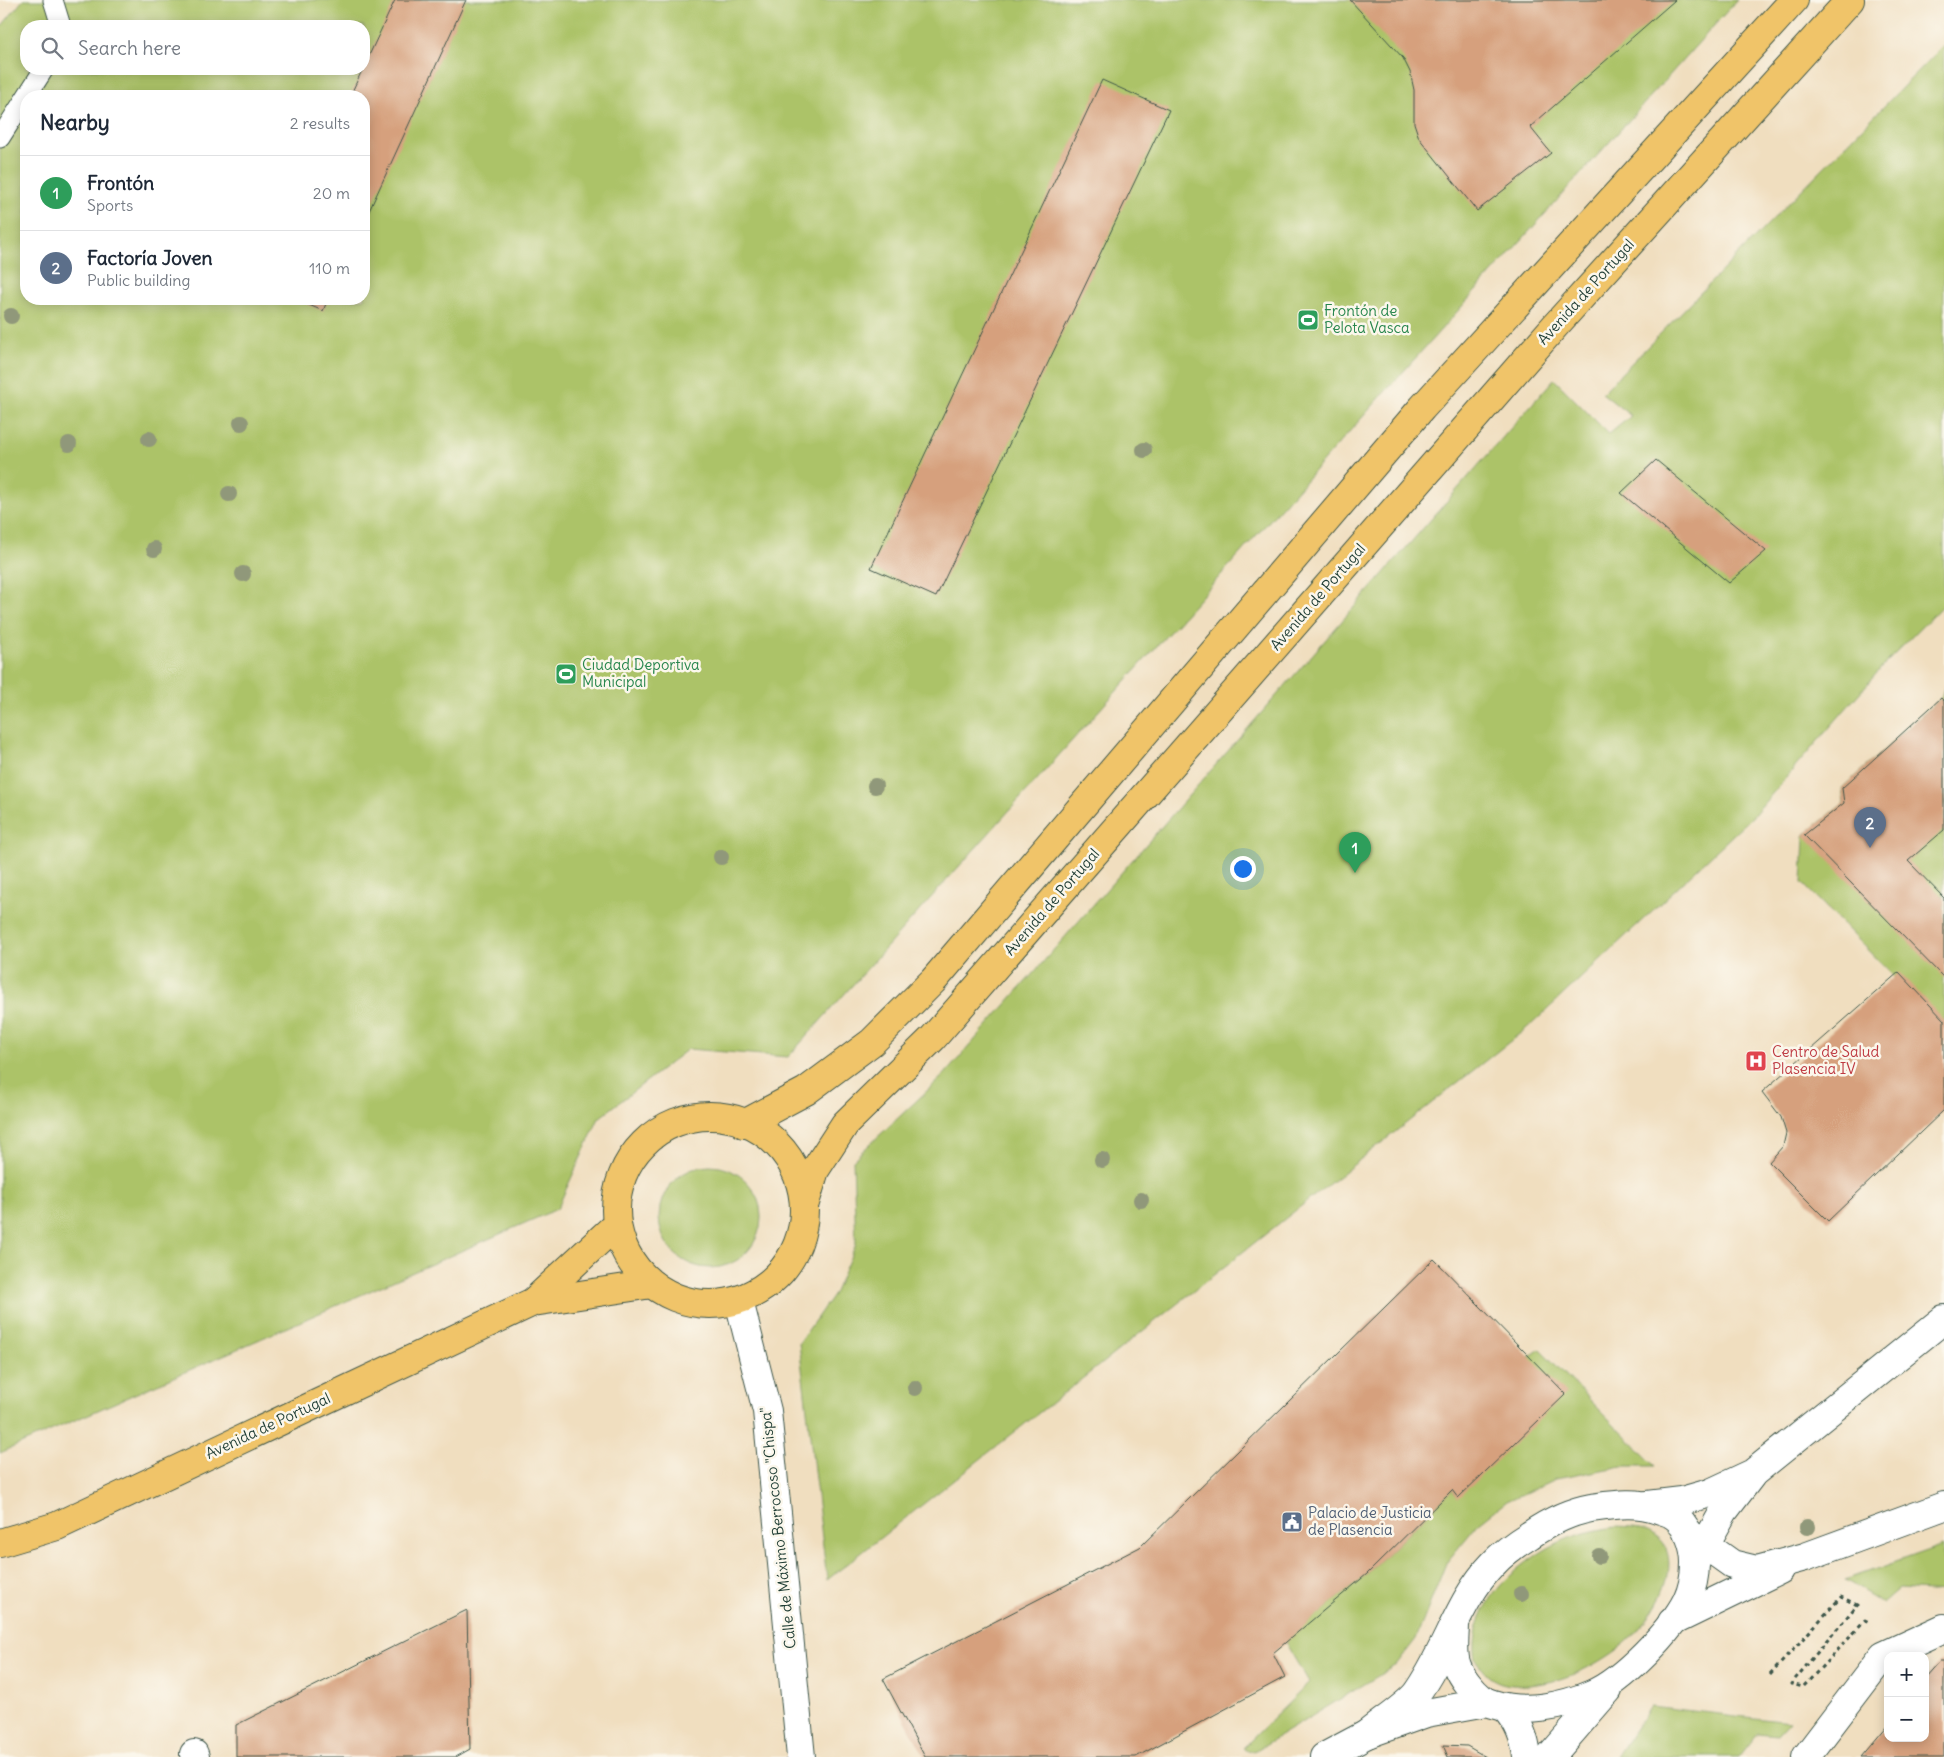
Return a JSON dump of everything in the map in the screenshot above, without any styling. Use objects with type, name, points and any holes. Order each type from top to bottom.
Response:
[{"type":"main road","points":[[744,1124],[806,1091],[872,1042],[933,981],[1422,408],[1794,0]]},
{"type":"main road","name":"Avenida de Portugal","points":[[805,1203],[815,1170],[844,1124],[933,1038],[1554,327],[1850,0]]},
{"type":"main road","points":[[698,1116],[728,1117],[756,1127],[780,1146],[797,1173],[805,1203],[802,1235],[788,1264],[767,1286],[739,1301],[712,1305],[686,1302],[661,1292],[640,1275],[616,1225],[616,1195],[626,1166],[644,1142],[668,1125],[698,1116]]},
{"type":"main road","name":"Avenida de Portugal","points":[[533,1302],[616,1225]]},
{"type":"main road","name":"Avenida de Portugal","points":[[0,1543],[57,1526],[533,1302],[652,1284]]},
{"type":"street","name":"Calle de Máximo Berrocoso \"Chispa\"","points":[[739,1301],[767,1411],[801,1757]]},
{"type":"street","points":[[1642,1506],[1682,1501],[1710,1493],[1753,1472],[1944,1319]]},
{"type":"street","points":[[1696,1547],[1753,1472]]},
{"type":"street","points":[[1367,1734],[1414,1695],[1433,1666],[1470,1595],[1493,1564],[1514,1546],[1548,1523],[1579,1510],[1620,1504],[1653,1507],[1673,1515],[1684,1524],[1696,1547],[1694,1581],[1686,1601],[1672,1622],[1641,1658],[1617,1679],[1550,1757]]},
{"type":"street","points":[[1672,1622],[1805,1558],[1944,1506]]},
{"type":"street","points":[[1696,1547],[1732,1564],[1757,1570],[1805,1558]]},
{"type":"street","points":[[1455,1624],[1456,1664],[1466,1682],[1483,1701],[1496,1705],[1532,1709],[1561,1704],[1593,1694],[1617,1679]]},
{"type":"street","points":[[1806,1757],[1883,1656],[1944,1628]]},
{"type":"street","points":[[1324,1757],[1367,1734],[1426,1713],[1496,1705],[1514,1717],[1524,1739],[1527,1757]]},
{"type":"lane","points":[[53,0],[60,20]]},
{"type":"lane","points":[[31,90],[40,75]]},
{"type":"lane","points":[[0,138],[20,107]]},
{"type":"path","points":[[1770,1675],[1841,1597],[1857,1605],[1791,1684],[1803,1687],[1865,1621],[1872,1625]]},
{"type":"green space","name":"Ciudad Deportiva Municipal","points":[[23,0],[1737,0],[788,1057],[688,1049],[599,1118],[557,1209],[0,1453],[0,28]]},
{"type":"green space","points":[[1944,45],[1944,604],[1882,667],[1752,817],[1532,1024],[827,1580],[799,1343],[835,1292],[856,1244],[853,1160],[944,1075],[1554,379],[1609,434],[1631,416],[1602,393]]},
{"type":"green space","points":[[1944,688],[1944,1026],[1802,883],[1804,835],[1844,803],[1842,788],[1941,698]]},
{"type":"green space","points":[[710,1166],[730,1170],[746,1181],[757,1197],[761,1217],[757,1237],[746,1253],[730,1264],[710,1268],[690,1264],[674,1253],[663,1237],[659,1217],[663,1197],[674,1181],[690,1170]]},
{"type":"green space","points":[[1540,1349],[1655,1466],[1622,1466],[1556,1479],[1507,1501],[1478,1524],[1446,1563],[1416,1639],[1396,1665],[1253,1752],[1243,1748],[1309,1683],[1285,1642],[1367,1574],[1452,1490],[1458,1497],[1529,1357]]},
{"type":"green space","points":[[1616,1527],[1636,1528],[1653,1534],[1664,1545],[1669,1559],[1668,1575],[1663,1591],[1645,1622],[1624,1644],[1600,1661],[1558,1680],[1528,1685],[1513,1685],[1499,1682],[1487,1675],[1476,1658],[1475,1641],[1484,1611],[1495,1592],[1522,1566],[1546,1549],[1571,1537]]},
{"type":"green space","points":[[1944,1545],[1944,1592],[1899,1589],[1883,1603],[1845,1580]]},
{"type":"green space","points":[[1650,1706],[1789,1722],[1777,1735],[1758,1733],[1739,1757],[1617,1757]]},
{"type":"building","points":[[395,0],[466,0],[370,209],[370,90],[353,90],[360,75],[370,75],[370,53]]},
{"type":"building","points":[[1350,0],[1675,0],[1530,127],[1551,153],[1477,211],[1419,138],[1414,123],[1414,90],[1410,72],[1403,58]]},
{"type":"building","points":[[1102,80],[1169,110],[936,597],[871,568]]},
{"type":"building","points":[[309,305],[326,305],[323,311]]},
{"type":"building","points":[[1656,460],[1766,551],[1729,583],[1621,493]]},
{"type":"building","points":[[1941,698],[1944,701],[1944,830],[1908,861],[1944,898],[1944,978],[1804,835],[1844,803],[1842,788]]},
{"type":"building","points":[[1899,972],[1944,1020],[1944,1110],[1828,1221],[1769,1162],[1783,1146],[1786,1133],[1781,1117],[1762,1092]]},
{"type":"building","name":"Palacio de Justicia de Plasencia","points":[[1434,1259],[1566,1394],[1458,1498],[1452,1490],[1367,1574],[1273,1653],[1285,1677],[1136,1757],[925,1757],[883,1679],[1140,1547]]},
{"type":"building","points":[[467,1610],[470,1749],[456,1757],[236,1757],[236,1725]]},
{"type":"building","points":[[1940,1662],[1944,1662],[1944,1757],[1861,1757],[1884,1730],[1884,1742],[1929,1742],[1929,1674]]},
{"type":"building","points":[[1443,1745],[1467,1746],[1486,1757],[1448,1757]]},
{"type":"place","name":"Frontón de Pelota Vasca","points":[[1308,320]]},
{"type":"place","name":"Ciudad Deportiva Municipal","points":[[566,674]]},
{"type":"place","name":"Factoría Joven","points":[[1870,848]]},
{"type":"place","name":"Frontón","points":[[1355,873]]},
{"type":"place","name":"Centro de Salud Plasencia IV","points":[[1756,1061]]},
{"type":"place","name":"Palacio de Justicia de Plasencia","points":[[1292,1522]]}]
